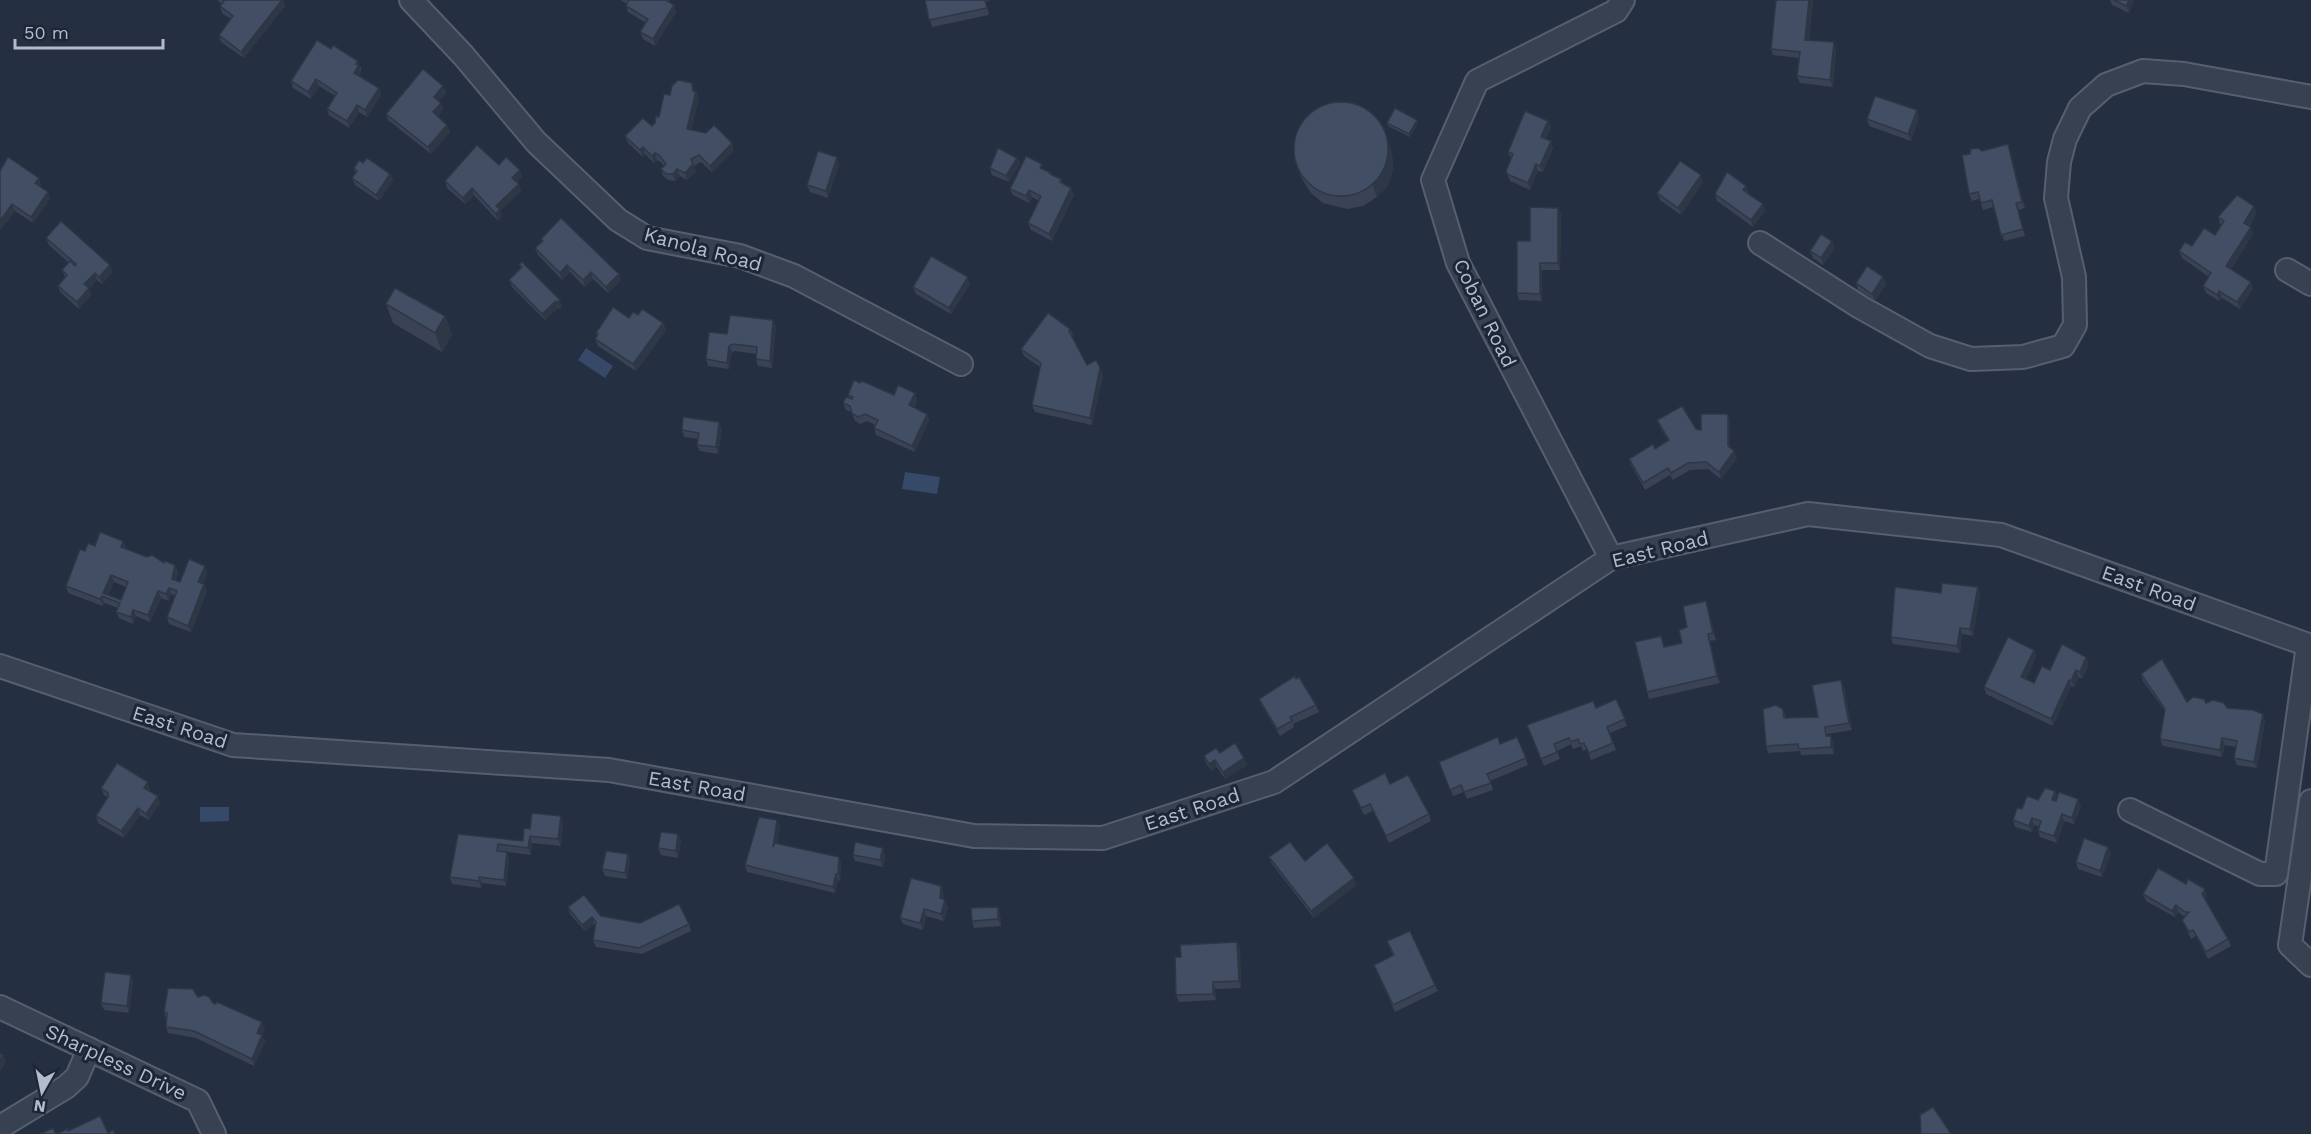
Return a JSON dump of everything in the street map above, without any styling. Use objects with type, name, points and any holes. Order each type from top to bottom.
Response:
[{"type":"street","name":"Coban Road","points":[[1611,558],[1458,263],[1433,180],[1476,81],[1616,11],[1623,0]]},
{"type":"street","name":"Kanola Road","points":[[418,2],[536,142],[618,220],[646,238],[740,256],[794,276],[961,364]]},
{"type":"street","points":[[1760,243],[1860,307],[1929,346],[1971,359],[2023,357],[2062,346],[2075,325],[2074,277],[2056,198],[2059,162],[2065,139],[2080,108],[2106,86],[2143,71],[2184,75],[2311,97]]},
{"type":"street","points":[[2287,270],[2311,284]]},
{"type":"street","name":"East Road","points":[[0,666],[233,745],[609,770],[974,836],[1102,838],[1274,782],[1611,558],[1808,514],[2001,535],[2310,646]]},
{"type":"street","points":[[2130,810],[2260,874],[2276,874],[2310,646]]},
{"type":"street","points":[[2311,801],[2290,945],[2311,965]]},
{"type":"street","name":"Sharpless Drive","points":[[0,1008],[198,1101],[214,1134]]},
{"type":"street","points":[[0,1127],[66,1087],[77,1077],[88,1049]]},
{"type":"water","points":[[586,348],[613,366],[605,378],[578,360]]},
{"type":"water","points":[[905,472],[940,477],[937,494],[902,489]]},
{"type":"water","points":[[200,807],[229,807],[229,821],[200,822]]},
{"type":"building","points":[[223,0],[282,0],[241,52],[219,35],[233,16],[220,6]]},
{"type":"building","points":[[629,0],[666,0],[674,5],[653,39],[640,32],[648,19],[626,6]]},
{"type":"building","points":[[925,0],[985,0],[987,8],[929,20]]},
{"type":"building","points":[[1776,0],[1809,0],[1805,40],[1834,42],[1830,80],[1797,76],[1800,52],[1771,49]]},
{"type":"building","points":[[2114,0],[2129,0],[2126,6]]},
{"type":"building","points":[[317,40],[331,49],[333,45],[358,61],[356,64],[359,65],[354,73],[379,88],[365,110],[357,105],[347,121],[327,109],[337,93],[316,79],[308,92],[291,81]]},
{"type":"building","points":[[423,69],[443,86],[434,97],[441,103],[433,112],[447,125],[428,147],[386,114]]},
{"type":"building","points":[[678,80],[692,83],[693,91],[696,91],[687,129],[706,133],[714,125],[732,143],[710,166],[699,155],[691,159],[693,164],[685,173],[677,169],[673,174],[666,174],[661,169],[666,164],[659,155],[655,153],[652,156],[643,147],[640,150],[625,136],[643,118],[652,126],[655,123],[656,116],[659,117],[664,94],[670,95],[672,86]]},
{"type":"building","points":[[1875,96],[1917,110],[1908,134],[1867,119]]},
{"type":"building","points":[[1341,102],[1359,106],[1374,116],[1384,131],[1388,149],[1384,167],[1374,182],[1359,192],[1341,196],[1323,192],[1308,182],[1298,167],[1294,149],[1298,131],[1308,116],[1323,106]]},
{"type":"building","points":[[1395,108],[1417,120],[1409,134],[1387,123]]},
{"type":"building","points":[[1525,111],[1548,121],[1541,137],[1551,141],[1540,166],[1536,164],[1528,183],[1507,174],[1506,171],[1513,154],[1508,152]]},
{"type":"building","points":[[2008,144],[2022,202],[2016,203],[2023,229],[2001,235],[1992,200],[1981,203],[1978,192],[1969,194],[1962,155],[1970,154],[1971,149],[1978,148],[1982,151]]},
{"type":"building","points":[[477,145],[499,165],[506,157],[520,170],[512,178],[519,184],[496,206],[500,209],[496,214],[472,188],[463,198],[445,181]]},
{"type":"building","points":[[998,148],[1017,158],[1006,176],[990,168]]},
{"type":"building","points":[[818,151],[837,157],[826,191],[807,185]]},
{"type":"building","points":[[1026,156],[1042,164],[1040,168],[1061,179],[1060,182],[1071,188],[1049,234],[1028,223],[1041,196],[1029,190],[1026,196],[1010,189]]},
{"type":"building","points":[[8,157],[39,178],[35,183],[48,192],[31,217],[12,204],[0,221],[0,171]]},
{"type":"building","points":[[367,158],[390,174],[376,195],[352,178],[357,171],[354,168],[359,160],[363,163]]},
{"type":"building","points":[[1680,161],[1701,175],[1678,208],[1657,193]]},
{"type":"building","points":[[1727,172],[1746,186],[1743,190],[1763,204],[1751,220],[1715,194]]},
{"type":"building","points":[[2237,195],[2254,206],[2244,223],[2251,227],[2226,266],[2251,282],[2237,302],[2219,291],[2217,295],[2203,286],[2211,273],[2179,251],[2185,242],[2192,246],[2204,228],[2215,235],[2224,221],[2218,217]]},
{"type":"building","points":[[1530,207],[1558,208],[1558,263],[1540,263],[1540,294],[1517,293],[1517,241],[1530,241]]},
{"type":"building","points":[[561,218],[619,274],[606,287],[591,272],[583,280],[567,265],[560,273],[535,248]]},
{"type":"building","points":[[61,221],[110,265],[99,277],[95,273],[84,284],[89,288],[77,302],[58,286],[67,275],[62,270],[70,261],[75,266],[76,264],[46,238]]},
{"type":"building","points":[[1821,234],[1832,241],[1821,258],[1810,251]]},
{"type":"building","points":[[931,256],[968,277],[949,308],[913,287]]},
{"type":"building","points":[[522,262],[560,300],[542,314],[509,280],[522,267],[519,264]]},
{"type":"building","points":[[1867,266],[1883,277],[1872,294],[1856,283]]},
{"type":"building","points":[[395,288],[445,316],[435,333],[386,304]]},
{"type":"building","points":[[613,307],[629,318],[633,312],[638,315],[642,309],[663,323],[633,364],[595,339],[598,334],[596,333]]},
{"type":"building","points":[[1048,313],[1070,329],[1087,365],[1096,360],[1100,368],[1090,418],[1032,405],[1041,363],[1021,349]]},
{"type":"building","points":[[730,315],[773,320],[770,361],[756,359],[757,347],[733,344],[729,346],[727,363],[706,359],[709,332],[727,334]]},
{"type":"building","points":[[854,380],[860,383],[862,381],[894,395],[898,385],[915,393],[909,405],[927,414],[912,446],[874,428],[878,420],[865,414],[858,417],[852,413],[850,406],[843,403],[846,397],[852,399],[853,397],[848,395]]},
{"type":"building","points":[[1682,406],[1696,429],[1701,430],[1701,414],[1728,414],[1728,446],[1734,451],[1719,472],[1706,462],[1688,463],[1671,473],[1668,468],[1643,483],[1629,459],[1653,444],[1655,449],[1669,440],[1657,420]]},
{"type":"building","points":[[683,417],[719,422],[716,447],[697,445],[699,433],[682,430]]},
{"type":"building","points":[[100,532],[123,541],[121,547],[147,557],[152,555],[164,563],[165,561],[175,565],[172,579],[180,582],[189,559],[205,566],[198,582],[204,584],[188,626],[167,617],[177,591],[169,588],[166,594],[158,591],[148,615],[133,610],[131,617],[116,612],[120,603],[102,596],[100,599],[66,586],[80,549],[85,551],[88,543],[95,546]],"holes":[[[111,575],[128,582],[121,600],[103,593]]]},
{"type":"building","points":[[1942,583],[1978,587],[1970,629],[1960,628],[1957,646],[1891,637],[1895,587],[1941,593]]},
{"type":"building","points":[[1706,601],[1713,633],[1708,634],[1717,676],[1647,692],[1635,642],[1661,636],[1664,647],[1682,643],[1679,630],[1687,627],[1683,606]]},
{"type":"building","points":[[2008,637],[2034,650],[2021,677],[2034,683],[2042,666],[2050,670],[2062,644],[2086,657],[2080,672],[2076,670],[2071,681],[2069,680],[2051,719],[1984,687]]},
{"type":"building","points":[[2162,659],[2187,702],[2193,697],[2204,699],[2206,703],[2213,700],[2224,703],[2227,708],[2253,710],[2263,714],[2254,762],[2234,758],[2237,741],[2222,738],[2220,750],[2160,739],[2165,709],[2141,674]]},
{"type":"building","points":[[1295,676],[1296,679],[1299,677],[1316,705],[1290,717],[1292,721],[1277,729],[1259,699]]},
{"type":"building","points":[[1841,680],[1849,723],[1825,727],[1826,736],[1831,736],[1831,747],[1799,749],[1798,744],[1766,746],[1763,709],[1776,705],[1783,709],[1784,718],[1818,717],[1812,685]]},
{"type":"building","points":[[1616,699],[1625,719],[1607,727],[1613,743],[1589,753],[1584,743],[1580,744],[1578,739],[1571,742],[1569,738],[1554,744],[1557,752],[1541,759],[1527,725],[1593,701],[1596,708]]},
{"type":"building","points":[[1498,737],[1500,744],[1517,737],[1526,758],[1487,774],[1491,783],[1464,792],[1461,785],[1450,790],[1439,762]]},
{"type":"building","points":[[1235,743],[1244,758],[1223,772],[1215,760],[1209,764],[1204,756],[1216,748],[1220,753]]},
{"type":"building","points":[[117,763],[148,782],[144,788],[158,796],[146,814],[138,808],[121,831],[96,816],[108,797],[108,793],[101,788]]},
{"type":"building","points":[[1385,773],[1390,784],[1408,775],[1429,814],[1386,836],[1370,804],[1361,808],[1352,790]]},
{"type":"building","points":[[2045,788],[2055,791],[2052,800],[2056,801],[2059,792],[2078,799],[2072,818],[2062,814],[2054,836],[2038,831],[2041,821],[2032,818],[2029,826],[2013,820],[2017,808],[2022,809],[2027,796],[2038,800]]},
{"type":"building","points":[[532,813],[561,816],[558,839],[530,836],[528,848],[498,844],[497,851],[507,852],[504,880],[479,877],[479,881],[450,877],[458,834],[523,841],[524,828],[530,829]]},
{"type":"building","points":[[759,817],[777,820],[773,847],[775,843],[839,857],[838,874],[836,874],[833,887],[745,865]]},
{"type":"building","points":[[661,832],[678,834],[676,851],[658,848]]},
{"type":"building","points":[[2084,838],[2108,847],[2100,871],[2076,862]]},
{"type":"building","points":[[855,842],[883,848],[880,860],[853,855]]},
{"type":"building","points":[[1290,842],[1305,861],[1327,843],[1354,878],[1311,911],[1269,857]]},
{"type":"building","points":[[606,851],[628,854],[625,873],[602,869]]},
{"type":"building","points":[[2158,868],[2186,884],[2188,879],[2205,889],[2202,894],[2228,939],[2206,952],[2193,930],[2189,932],[2182,920],[2189,912],[2185,912],[2176,905],[2172,911],[2143,894]]},
{"type":"building","points":[[911,878],[941,886],[940,898],[945,900],[941,914],[924,909],[920,923],[900,918]]},
{"type":"building","points":[[584,895],[601,916],[640,923],[679,904],[689,924],[639,948],[593,940],[596,922],[592,917],[582,925],[568,907]]},
{"type":"building","points":[[998,907],[998,919],[972,921],[971,908]]},
{"type":"building","points":[[1410,931],[1435,985],[1393,1005],[1374,965],[1394,955],[1387,941]]},
{"type":"building","points":[[1237,942],[1239,981],[1213,982],[1213,994],[1176,995],[1175,957],[1181,957],[1180,945]]},
{"type":"building","points":[[105,972],[131,975],[127,1006],[101,1003]]},
{"type":"building","points":[[168,988],[193,989],[198,997],[204,995],[209,997],[213,1003],[217,1002],[262,1022],[257,1033],[262,1035],[252,1059],[194,1031],[166,1027],[167,1013],[164,1012]]},
{"type":"building","points":[[1933,1107],[1951,1134],[1921,1134],[1920,1115]]},
{"type":"building","points":[[100,1116],[108,1133],[113,1130],[115,1134],[57,1134],[67,1129],[68,1131]]},
{"type":"building","points":[[53,1128],[56,1134],[40,1134]]}]
